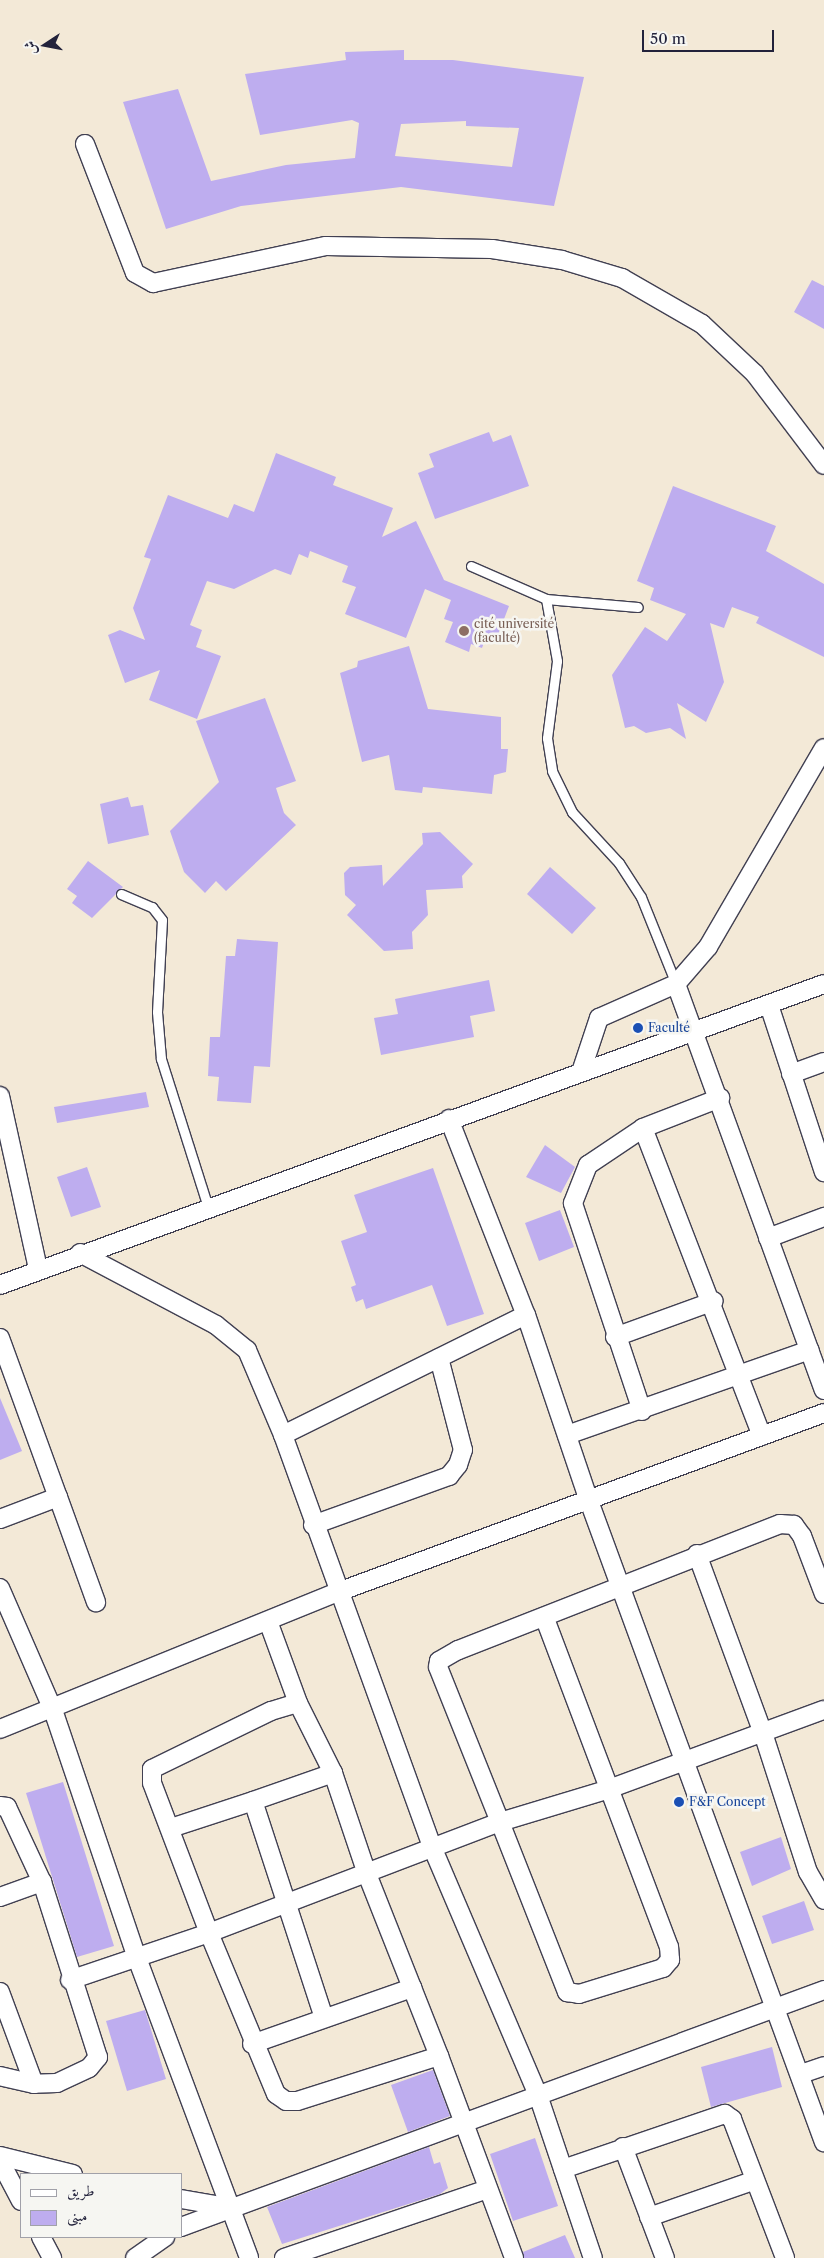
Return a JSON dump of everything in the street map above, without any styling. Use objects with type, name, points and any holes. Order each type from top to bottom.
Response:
[{"type":"street","points":[[85,144],[135,273],[153,283],[326,246],[492,249],[562,260],[622,278],[702,324],[754,374],[824,465]]},
{"type":"street","points":[[582,1069],[599,1018],[676,984],[708,947],[824,748]]},
{"type":"street","points":[[676,984],[696,1029],[768,1238],[816,1356],[824,1390]]},
{"type":"street","points":[[0,1285],[80,1253],[209,1210],[582,1069],[824,984]]},
{"type":"street","points":[[769,1004],[791,1074],[820,1148],[824,1172]]},
{"type":"street","points":[[791,1074],[824,1062]]},
{"type":"street","points":[[0,1096],[38,1270]]},
{"type":"street","points":[[642,1411],[615,1337],[572,1203],[588,1165],[644,1128],[720,1098]]},
{"type":"street","points":[[449,1120],[526,1315],[589,1501],[622,1583],[685,1762],[778,2007],[824,2142]]},
{"type":"street","points":[[644,1128],[714,1301],[762,1436]]},
{"type":"street","points":[[768,1238],[824,1217]]},
{"type":"street","points":[[80,1253],[233,1336],[253,1362],[283,1435],[313,1525],[433,1849],[538,2098],[593,2258]]},
{"type":"street","points":[[615,1337],[714,1301]]},
{"type":"street","points":[[283,1435],[526,1315]]},
{"type":"street","points":[[0,1338],[96,1602]]},
{"type":"street","points":[[567,1435],[741,1377],[816,1356]]},
{"type":"street","points":[[313,1525],[449,1476],[458,1465],[463,1450],[439,1358]]},
{"type":"street","points":[[0,1729],[53,1710],[338,1592],[824,1413]]},
{"type":"street","points":[[0,1519],[58,1497]]},
{"type":"street","points":[[544,1617],[606,1790],[669,1947],[670,1960],[663,1968],[579,1994],[567,1992],[562,1983],[438,1667],[439,1661],[458,1650],[544,1617],[622,1583],[697,1554],[788,1523],[802,1536],[824,1594]]},
{"type":"street","points":[[697,1554],[763,1733],[808,1872],[824,1900]]},
{"type":"street","points":[[0,1588],[53,1710],[136,1958],[234,2208],[249,2258]]},
{"type":"street","points":[[268,1621],[298,1703],[333,1774],[367,1874],[439,2056],[514,2258]]},
{"type":"street","points":[[298,1703],[271,1711],[152,1769],[151,1779],[252,2044],[276,2094],[286,2101],[317,2096],[439,2056]]},
{"type":"street","points":[[70,1980],[209,1933],[500,1822],[606,1790],[824,1710]]},
{"type":"street","points":[[170,1828],[333,1774]]},
{"type":"street","points":[[253,1801],[289,1903],[324,2018]]},
{"type":"street","points":[[0,1806],[7,1807],[42,1882],[70,1980],[98,2057],[90,2068],[57,2083],[34,2084],[0,2076]]},
{"type":"street","points":[[0,1897],[42,1882]]},
{"type":"street","points":[[252,2044],[412,1988]]},
{"type":"street","points":[[182,2227],[538,2098],[824,1990]]},
{"type":"street","points":[[0,1992],[34,2084]]},
{"type":"street","points":[[801,2074],[824,2066]]},
{"type":"street","points":[[563,2169],[725,2114],[732,2120],[784,2258]]},
{"type":"street","points":[[623,2148],[665,2258]]},
{"type":"street","points":[[0,2156],[69,2173]]},
{"type":"street","points":[[0,2161],[20,2198]]},
{"type":"street","points":[[650,2217],[755,2180]]},
{"type":"street","points":[[284,2258],[488,2189]]},
{"type":"street","points":[[182,2199],[234,2208]]},
{"type":"street","points":[[42,2238],[52,2258]]},
{"type":"street","points":[[135,2258],[164,2238]]},
{"type":"lane","points":[[471,566],[546,599],[638,607]]},
{"type":"lane","points":[[546,599],[557,661],[547,738],[554,779],[572,812],[630,879],[651,916],[676,984]]},
{"type":"lane","points":[[121,894],[152,907],[162,920],[157,1012],[161,1059],[209,1210]]},
{"type":"building","points":[[404,50],[404,60],[453,60],[584,77],[554,206],[401,187],[241,206],[166,229],[123,102],[178,89],[211,181],[286,165],[355,158],[359,123],[352,120],[260,135],[245,74],[346,60],[345,52]],"holes":[[[466,121],[466,126],[519,128],[512,167],[395,156],[401,124]]]},
{"type":"building","points":[[812,280],[824,286],[824,329],[794,312]]},
{"type":"building","points":[[489,432],[493,442],[511,435],[529,486],[435,519],[418,473],[434,467],[429,454]]},
{"type":"building","points":[[276,453],[336,477],[333,485],[393,508],[382,537],[416,521],[444,580],[509,606],[496,640],[486,637],[482,648],[471,644],[469,652],[445,642],[453,622],[444,619],[451,600],[425,589],[406,638],[345,614],[356,587],[342,582],[348,566],[310,551],[308,558],[299,554],[291,575],[275,569],[234,589],[207,581],[190,625],[202,630],[196,647],[221,656],[197,719],[149,700],[160,670],[125,683],[108,635],[120,630],[145,640],[133,608],[151,559],[144,557],[168,495],[228,518],[234,504],[254,512]]},
{"type":"building","points":[[673,486],[776,526],[766,551],[824,584],[824,657],[756,623],[759,617],[732,607],[724,628],[710,623],[724,682],[706,722],[677,703],[686,739],[670,728],[646,733],[634,726],[625,728],[612,675],[645,627],[667,641],[686,614],[650,600],[654,588],[637,581]]},
{"type":"building","points":[[409,646],[428,709],[501,717],[501,749],[508,749],[506,772],[494,775],[492,794],[423,787],[422,793],[395,790],[389,755],[362,762],[340,673],[357,667],[358,661]]},
{"type":"building","points":[[265,698],[296,781],[276,788],[284,813],[296,825],[226,891],[216,881],[205,893],[184,872],[170,831],[219,782],[196,721]]},
{"type":"building","points":[[128,797],[131,807],[143,805],[149,835],[108,844],[100,804]]},
{"type":"building","points":[[440,832],[473,864],[462,876],[463,888],[426,890],[428,915],[412,932],[413,949],[384,951],[347,915],[356,905],[345,895],[344,873],[350,867],[382,865],[383,886],[423,844],[422,833]]},
{"type":"building","points":[[88,861],[123,887],[92,918],[72,903],[77,896],[67,889]]},
{"type":"building","points":[[550,867],[596,908],[572,934],[527,894]]},
{"type":"building","points":[[237,939],[278,942],[270,1067],[254,1066],[251,1103],[217,1101],[219,1077],[208,1076],[210,1037],[220,1037],[226,956],[235,956]]},
{"type":"building","points":[[489,980],[495,1011],[470,1016],[474,1037],[381,1055],[374,1018],[398,1014],[395,999]]},
{"type":"building","points":[[146,1092],[149,1107],[57,1123],[54,1107]]},
{"type":"building","points":[[545,1145],[575,1167],[561,1193],[526,1177]]},
{"type":"building","points":[[87,1167],[101,1207],[71,1217],[57,1177]]},
{"type":"building","points":[[433,1168],[484,1314],[447,1326],[432,1285],[366,1309],[363,1299],[356,1302],[351,1287],[356,1285],[341,1241],[367,1232],[354,1195]]},
{"type":"building","points":[[560,1210],[574,1247],[539,1261],[525,1223]]},
{"type":"building","points":[[0,1398],[22,1451],[0,1460]]},
{"type":"building","points":[[63,1782],[114,1946],[77,1957],[26,1793]]},
{"type":"building","points":[[781,1837],[791,1869],[752,1886],[740,1852]]},
{"type":"building","points":[[804,1901],[814,1930],[772,1944],[762,1916]]},
{"type":"building","points":[[145,2010],[166,2079],[127,2091],[106,2021]]},
{"type":"building","points":[[772,2047],[782,2087],[711,2107],[701,2067]]},
{"type":"building","points":[[433,2070],[450,2116],[408,2132],[391,2085]]},
{"type":"building","points":[[535,2138],[558,2206],[513,2221],[490,2154]]},
{"type":"building","points":[[429,2147],[434,2164],[440,2162],[448,2188],[440,2194],[282,2244],[267,2207]]},
{"type":"building","points":[[565,2235],[575,2258],[524,2258],[523,2252]]},
{"type":"place","name":"cité université (faculté)","points":[[464,631]]},
{"type":"place","name":"Faculté","points":[[638,1028]]},
{"type":"place","name":"F&F Concept","points":[[679,1802]]}]
